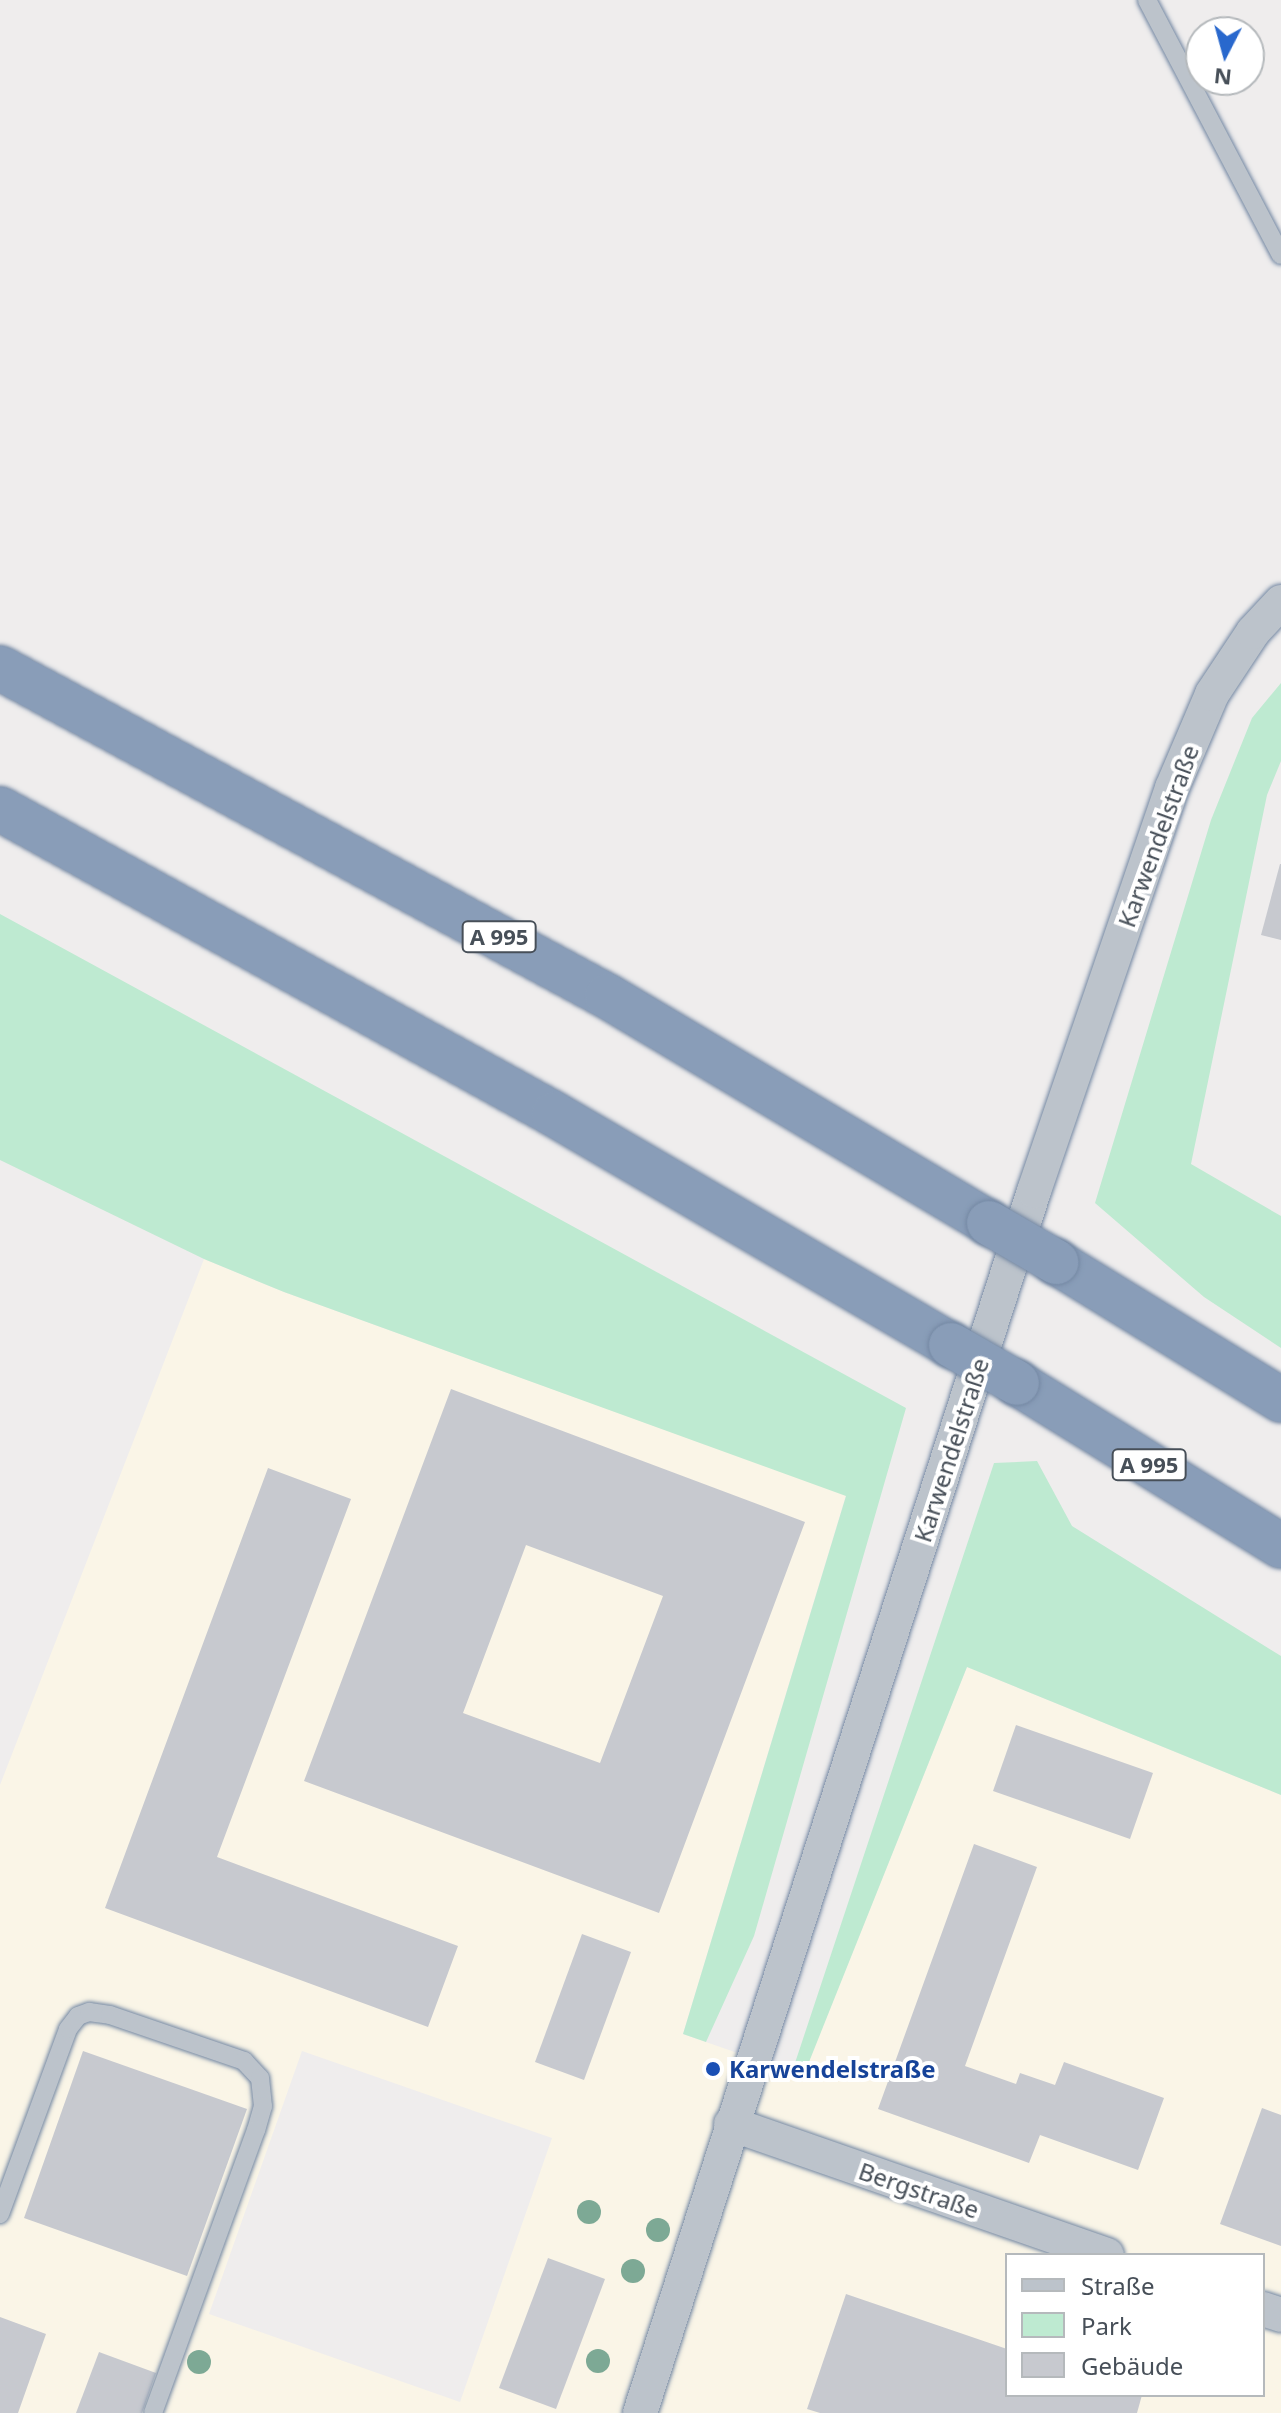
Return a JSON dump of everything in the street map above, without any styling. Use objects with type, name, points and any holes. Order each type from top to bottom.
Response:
[{"type":"highway","name":"A 995","points":[[0,668],[607,996],[1056,1262],[1281,1400]]},
{"type":"highway","name":"A 995","points":[[0,809],[540,1106],[1017,1383],[1281,1546]]},
{"type":"street","name":"Karwendelstraße","points":[[640,2413],[1034,1191],[1172,788],[1212,694],[1253,632],[1281,602]]},
{"type":"street","name":"Bergstraße","points":[[731,2124],[1101,2253]]},
{"type":"lane","points":[[1147,0],[1281,255]]},
{"type":"lane","points":[[0,2214],[68,2029],[78,2016],[99,2012],[125,2020],[244,2061],[260,2078],[263,2106],[256,2130],[153,2413]]},
{"type":"shaded area","points":[[204,1259],[284,1292],[846,1495],[683,2034],[803,2076],[967,1667],[1281,1795],[1281,2413],[0,2413],[0,1785]],"holes":[[[302,2051],[552,2138],[460,2402],[209,2314]]]},
{"type":"green space","points":[[1281,683],[1281,761],[1267,795],[1191,1164],[1281,1216],[1281,1348],[1204,1297],[1095,1203],[1211,820],[1252,718]]},
{"type":"green space","points":[[0,914],[906,1408],[754,1936],[706,2042],[683,2034],[846,1496],[284,1292],[204,1259],[0,1160]]},
{"type":"green space","points":[[1037,1461],[1072,1526],[1281,1656],[1281,1795],[967,1667],[803,2077],[792,2072],[994,1463]]},
{"type":"building","points":[[1281,864],[1281,940],[1261,935]]},
{"type":"building","points":[[451,1389],[805,1522],[659,1913],[304,1781]],"holes":[[[526,1545],[663,1596],[600,1763],[463,1713]]]},
{"type":"building","points":[[268,1468],[351,1499],[217,1857],[458,1946],[428,2027],[105,1908]]},
{"type":"building","points":[[1016,1725],[1153,1773],[1130,1839],[993,1791]]},
{"type":"building","points":[[974,1844],[1037,1867],[965,2066],[1016,2084],[1020,2073],[1055,2085],[1064,2062],[1164,2098],[1138,2170],[1040,2135],[1029,2163],[878,2109]]},
{"type":"building","points":[[582,1934],[631,1952],[584,2080],[535,2062]]},
{"type":"building","points":[[83,2051],[247,2109],[187,2276],[24,2218]]},
{"type":"building","points":[[1262,2108],[1281,2115],[1281,2246],[1220,2224]]},
{"type":"building","points":[[548,2258],[605,2279],[556,2409],[499,2388]]},
{"type":"building","points":[[846,2294],[1005,2348],[1005,2397],[1141,2397],[1137,2413],[820,2413],[807,2409]]},
{"type":"building","points":[[0,2317],[46,2334],[18,2413],[0,2413]]},
{"type":"building","points":[[99,2352],[156,2373],[142,2413],[76,2413]]},
{"type":"place","name":"Karwendelstraße","points":[[713,2069]]}]
